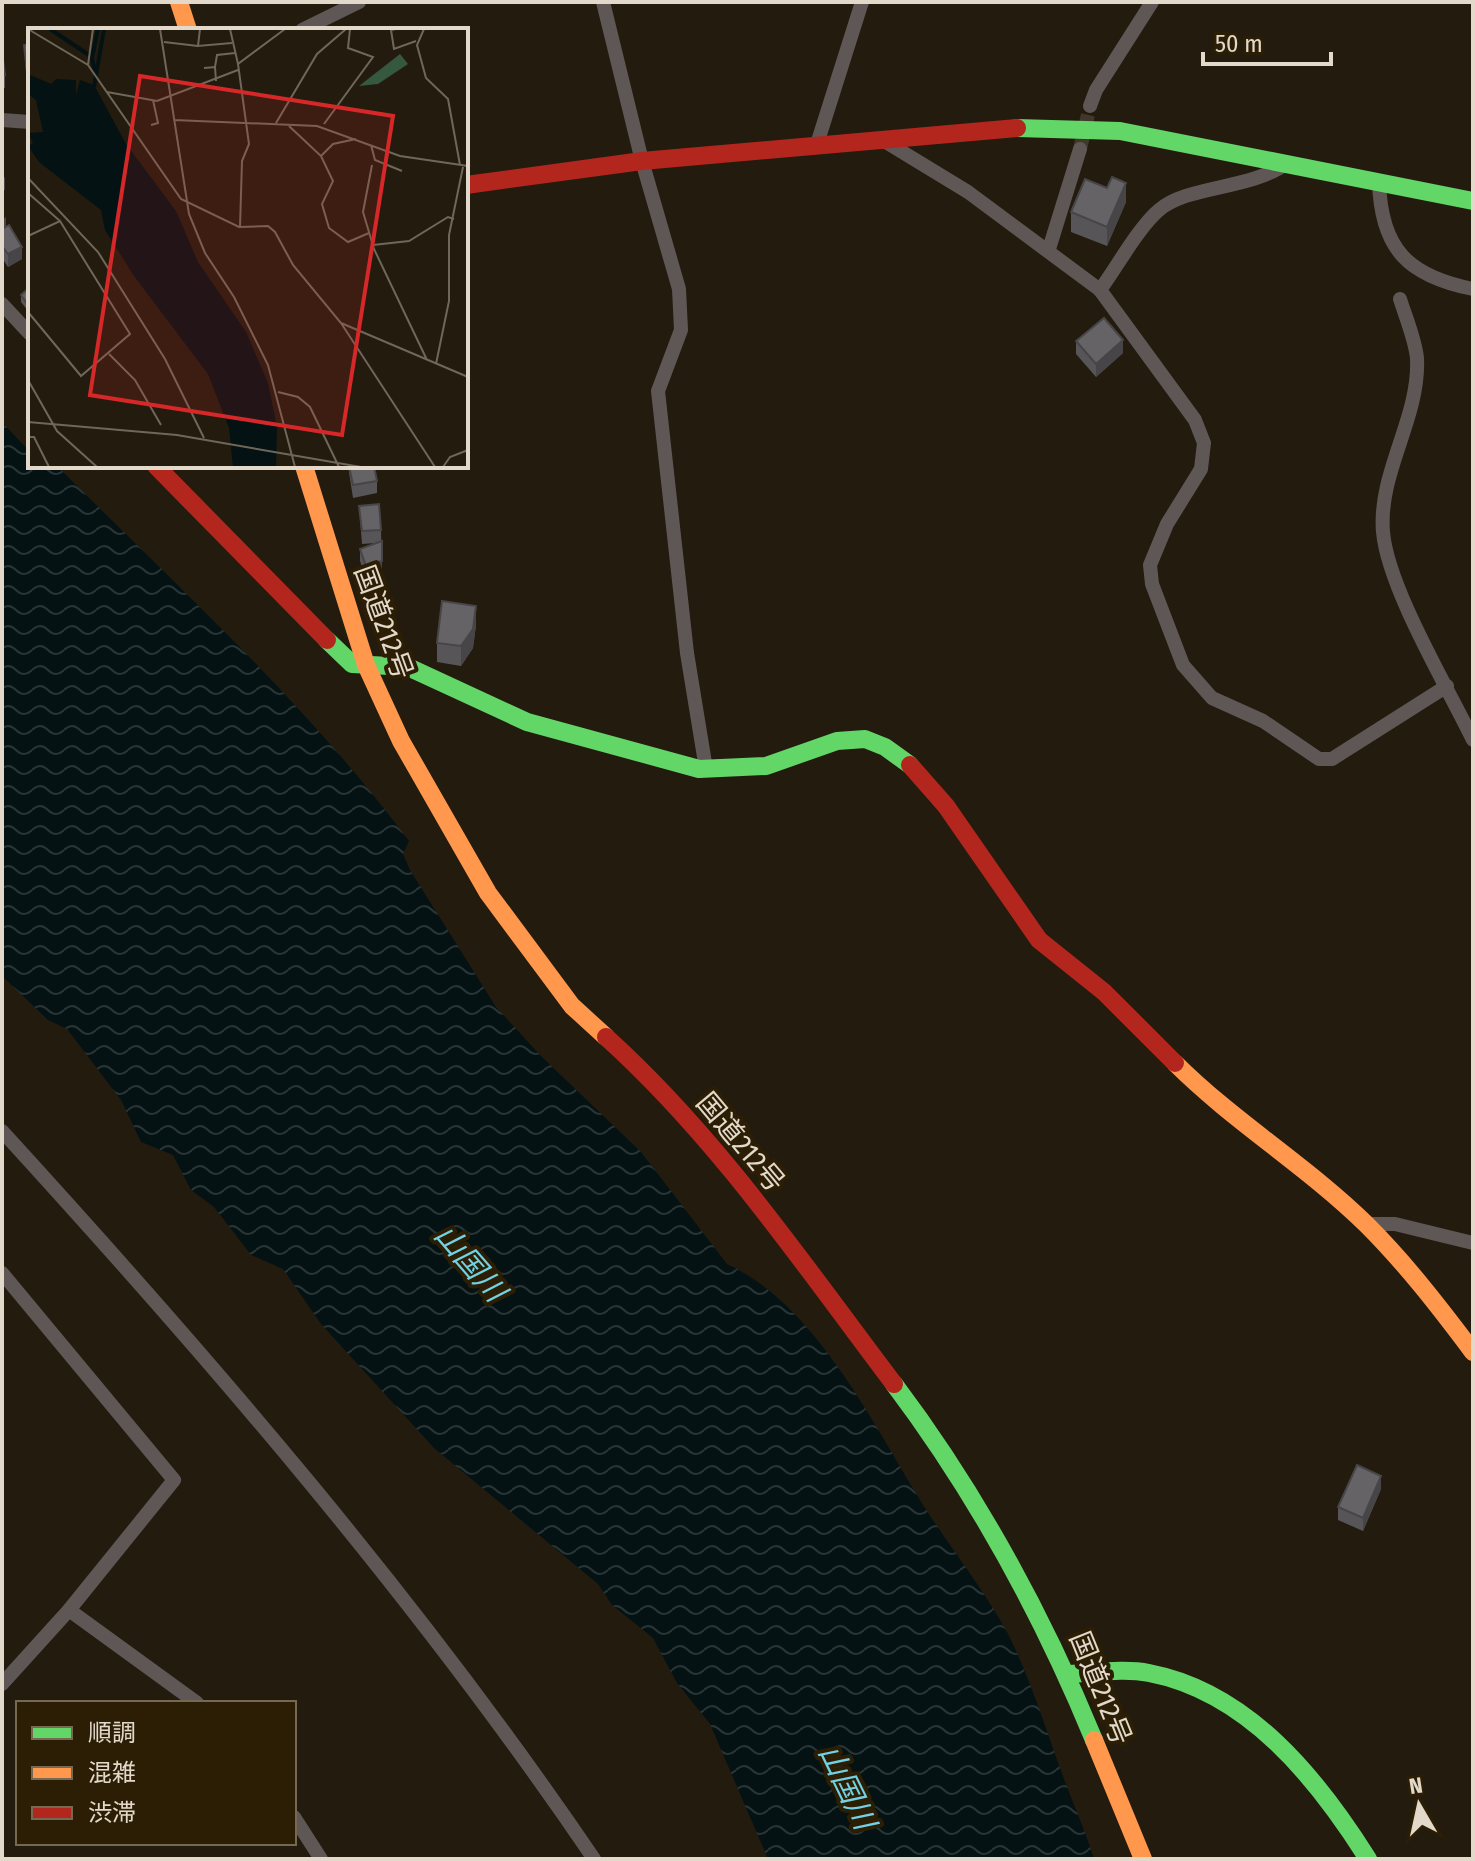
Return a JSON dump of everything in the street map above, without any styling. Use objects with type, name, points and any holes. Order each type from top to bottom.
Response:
[{"type":"main road","points":[[179,2],[187,28]]},
{"type":"main road","points":[[468,185],[642,161],[996,127],[1054,126],[1120,131],[1473,201]]},
{"type":"main road","points":[[158,468],[344,660],[366,665],[408,667],[527,722],[706,769],[766,766],[837,741],[865,739],[885,747],[910,765],[946,806],[1039,940],[1104,992],[1201,1089],[1366,1224],[1429,1294],[1473,1352]]},
{"type":"main road","name":"国道212号","points":[[305,468],[366,665],[425,785],[488,893],[526,949],[572,1006],[646,1073],[734,1173],[902,1395],[990,1529],[1069,1674],[1106,1776],[1143,1859]]},
{"type":"main road","points":[[1069,1674],[1149,1673],[1189,1685],[1226,1705],[1266,1733],[1304,1770],[1368,1859]]},
{"type":"street","points":[[306,28],[359,2]]},
{"type":"street","points":[[603,2],[681,302],[681,330],[658,391],[687,653],[706,769]]},
{"type":"street","points":[[817,144],[862,2]]},
{"type":"street","points":[[1090,106],[1096,90],[1152,2]]},
{"type":"street","points":[[2,120],[28,122]]},
{"type":"street","points":[[881,139],[968,192],[1049,249],[1100,290],[1195,420],[1204,443],[1201,469],[1167,524],[1150,565],[1152,584],[1183,665],[1212,698],[1263,721],[1319,759],[1332,759],[1447,686]]},
{"type":"street","points":[[1049,249],[1080,149]]},
{"type":"street","points":[[1100,290],[1160,209],[1180,199],[1269,176],[1287,163]]},
{"type":"street","points":[[1379,182],[1380,209],[1396,251],[1415,268],[1452,285],[1473,289]]},
{"type":"street","points":[[1400,299],[1417,356],[1415,386],[1385,494],[1383,532],[1391,572],[1473,740]]},
{"type":"street","points":[[2,304],[28,332]]},
{"type":"street","points":[[2,1131],[262,1425],[367,1554],[508,1736],[594,1859]]},
{"type":"street","points":[[1366,1224],[1395,1224],[1473,1243]]},
{"type":"street","points":[[2,1273],[174,1480],[69,1610],[2,1684]]},
{"type":"street","points":[[69,1610],[194,1701]]},
{"type":"street","points":[[296,1820],[321,1859]]},
{"type":"water","name":"山国川","points":[[2,422],[28,450],[28,468],[59,468],[240,647],[328,741],[409,841],[403,854],[410,870],[496,1007],[541,1056],[641,1152],[727,1264],[760,1283],[817,1339],[842,1372],[927,1511],[1007,1632],[1031,1686],[1094,1859],[768,1859],[710,1724],[677,1683],[653,1638],[612,1605],[598,1584],[434,1448],[321,1324],[283,1269],[251,1255],[214,1207],[191,1190],[173,1155],[141,1142],[121,1100],[67,1029],[48,1020],[2,976]]},
{"type":"building","points":[[28,44],[28,72],[27,72],[24,45]]},
{"type":"building","points":[[1112,177],[1126,183],[1107,227],[1071,212],[1085,179],[1107,188]]},
{"type":"building","points":[[9,225],[22,247],[8,254],[2,246],[2,229]]},
{"type":"building","points":[[28,289],[28,305],[21,295]]},
{"type":"building","points":[[1104,318],[1123,340],[1096,364],[1076,341]]},
{"type":"building","points":[[349,468],[374,468],[377,481],[353,485]]},
{"type":"building","points":[[379,504],[381,530],[362,531],[359,506]]},
{"type":"building","points":[[382,541],[382,561],[366,566],[360,549]]},
{"type":"building","points":[[442,601],[476,606],[473,629],[461,646],[437,643]]},
{"type":"building","points":[[1357,1465],[1381,1476],[1363,1518],[1338,1507]]},
{"type":"tunnel","points":[[1080,149],[1090,106]]},
{"type":"traffic: fast","points":[[1017,128],[1120,131],[1473,201]]},
{"type":"traffic: fast","points":[[327,640],[352,664],[408,667],[527,722],[699,769],[766,766],[837,741],[865,739],[885,747],[910,765]]},
{"type":"traffic: fast","points":[[894,1384],[980,1511],[1052,1647],[1094,1740]]},
{"type":"traffic: fast","points":[[1069,1674],[1149,1673],[1185,1683],[1218,1699],[1248,1719],[1302,1770],[1326,1798],[1368,1859]]},
{"type":"traffic: slow","points":[[179,2],[187,28]]},
{"type":"traffic: slow","points":[[305,468],[366,665],[401,741],[488,893],[572,1006],[606,1037]]},
{"type":"traffic: slow","points":[[1175,1063],[1221,1105],[1320,1183],[1367,1225],[1409,1271],[1473,1352]]},
{"type":"traffic: slow","points":[[1094,1740],[1143,1859]]},
{"type":"traffic: jam","points":[[468,185],[642,161],[1017,128]]},
{"type":"traffic: jam","points":[[158,468],[327,640]]},
{"type":"traffic: jam","points":[[910,765],[946,806],[1039,940],[1104,992],[1175,1063]]},
{"type":"traffic: jam","points":[[606,1037],[685,1117],[758,1203],[894,1384]]}]
